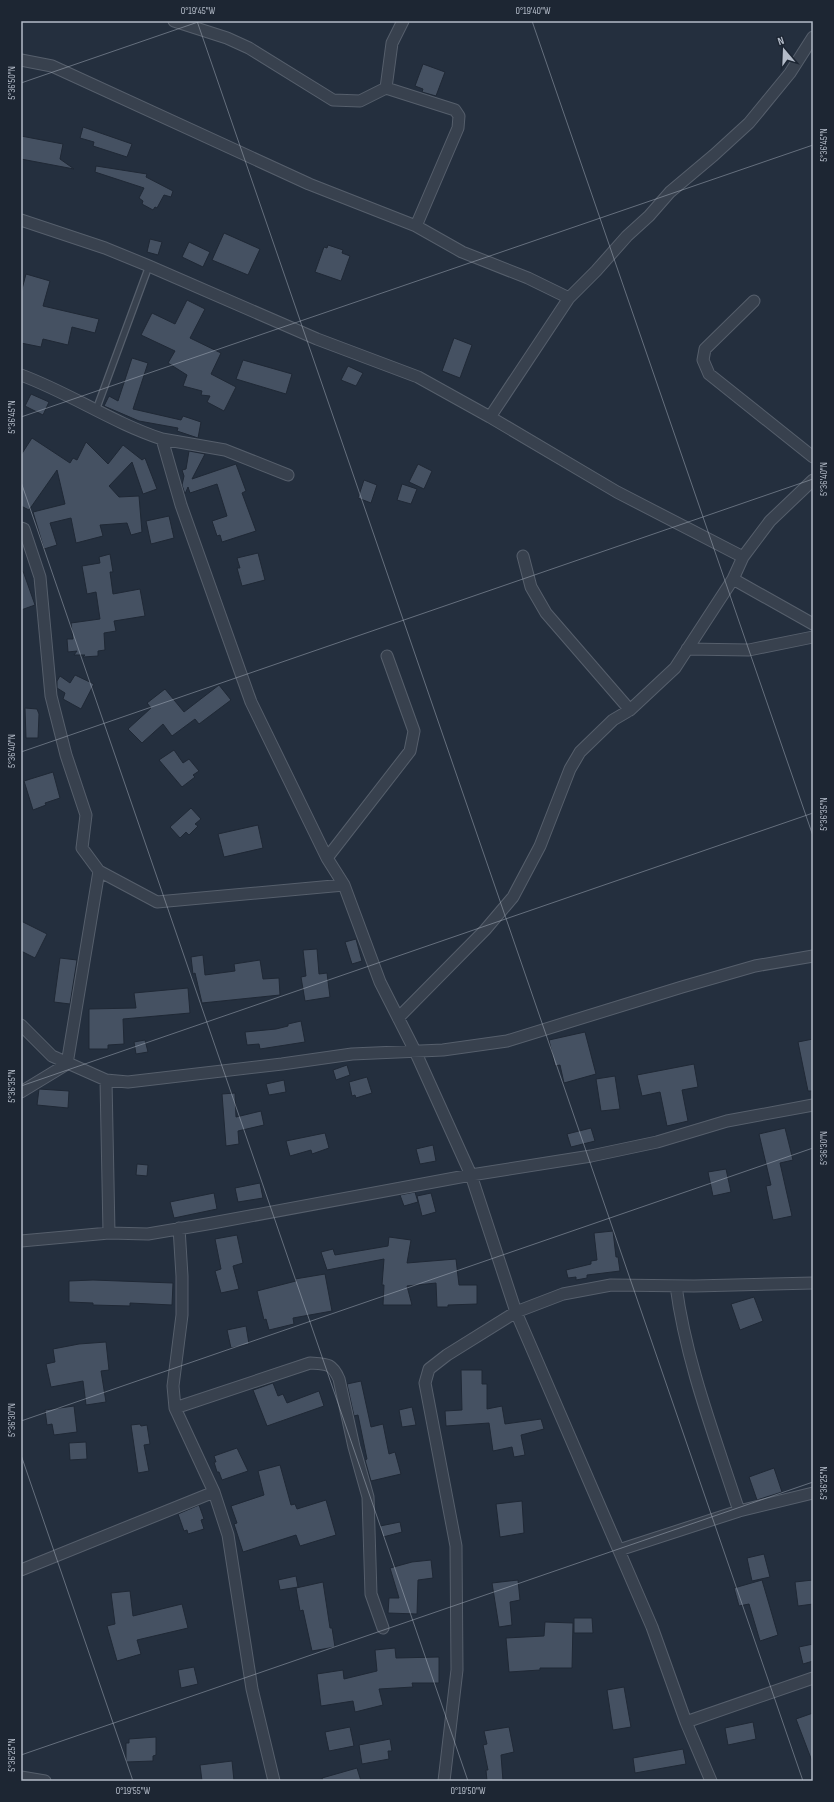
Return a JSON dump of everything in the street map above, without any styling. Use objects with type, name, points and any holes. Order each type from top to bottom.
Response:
[{"type":"street","points":[[174,21],[227,38],[248,48],[333,100],[360,101],[386,88],[455,110],[459,116],[458,128],[416,226]]},
{"type":"street","points":[[386,88],[392,43],[403,21]]},
{"type":"street","points":[[490,417],[569,298],[627,236],[650,216],[670,192],[714,155],[748,122],[790,74],[813,37]]},
{"type":"street","points":[[21,60],[52,66],[310,184],[416,226],[462,252],[528,278],[569,298]]},
{"type":"street","points":[[21,220],[105,248],[317,339],[418,378],[490,417],[617,492],[743,556]]},
{"type":"street","points":[[754,301],[705,348],[703,360],[709,374],[813,457]]},
{"type":"street","points":[[21,375],[51,386],[140,432],[162,439],[225,450],[288,475]]},
{"type":"street","points":[[162,439],[181,505],[252,702],[327,858],[344,885],[380,982],[415,1051],[471,1175],[516,1312],[652,1627],[686,1722],[710,1781]]},
{"type":"street","points":[[398,1018],[485,930],[513,897],[540,846],[570,769],[580,752],[613,720],[630,710],[675,668],[733,579],[743,556],[770,521],[813,480]]},
{"type":"street","points":[[21,528],[24,529],[40,577],[50,696],[66,755],[86,815],[82,848],[99,871],[157,902],[344,885]]},
{"type":"street","points":[[523,556],[531,587],[546,613],[630,710]]},
{"type":"street","points":[[733,579],[813,624]]},
{"type":"street","points":[[687,650],[749,650],[813,637]]},
{"type":"street","points":[[327,858],[410,751],[413,741],[414,731],[387,656]]},
{"type":"street","points":[[21,1092],[67,1064],[99,871]]},
{"type":"street","points":[[21,1025],[52,1056],[67,1064],[106,1080],[128,1082],[282,1064],[352,1054],[464,1048],[507,1041],[755,966],[813,956]]},
{"type":"street","points":[[106,1080],[109,1233]]},
{"type":"street","points":[[21,1241],[109,1233],[148,1234],[471,1175],[591,1156],[657,1142],[727,1121],[813,1105]]},
{"type":"street","points":[[179,1228],[182,1276],[182,1315],[173,1386],[175,1408],[214,1492],[228,1535],[252,1689],[274,1781]]},
{"type":"street","points":[[444,1781],[457,1670],[456,1546],[425,1383],[425,1376],[429,1369],[447,1355],[516,1312],[563,1294],[611,1285],[676,1286],[813,1283]]},
{"type":"street","points":[[676,1286],[680,1316],[698,1384],[739,1511]]},
{"type":"street","points":[[175,1408],[310,1363],[327,1364],[334,1369],[339,1379],[354,1447],[368,1497],[371,1594],[383,1628]]},
{"type":"street","points":[[21,1570],[214,1492]]},
{"type":"street","points":[[619,1550],[739,1511],[813,1493]]},
{"type":"street","points":[[686,1722],[813,1678]]},
{"type":"street","points":[[21,1777],[45,1781]]},
{"type":"lane","points":[[96,410],[149,266]]},
{"type":"building","points":[[423,64],[445,72],[436,96],[422,92],[423,89],[415,86]]},
{"type":"building","points":[[83,127],[132,144],[127,157],[93,146],[94,142],[80,138]]},
{"type":"building","points":[[21,136],[63,144],[60,159],[74,169],[21,159]]},
{"type":"building","points":[[96,166],[147,174],[146,177],[173,191],[171,197],[164,195],[157,208],[155,207],[153,210],[142,204],[143,201],[139,198],[144,188],[95,172]]},
{"type":"building","points":[[224,233],[260,249],[248,275],[212,260]]},
{"type":"building","points":[[150,239],[162,242],[158,255],[147,252]]},
{"type":"building","points":[[189,242],[210,252],[203,267],[182,257]]},
{"type":"building","points":[[328,245],[343,250],[342,253],[350,256],[341,281],[315,272],[324,247],[327,248]]},
{"type":"building","points":[[26,274],[50,281],[43,306],[99,319],[95,333],[72,327],[68,345],[43,339],[41,347],[21,343],[21,293]]},
{"type":"building","points":[[187,300],[205,309],[190,338],[221,353],[211,374],[236,387],[224,411],[207,402],[210,396],[201,395],[202,391],[183,386],[187,375],[168,363],[175,351],[141,335],[152,313],[175,324]]},
{"type":"building","points":[[454,338],[472,345],[460,378],[442,371]]},
{"type":"building","points":[[132,358],[148,363],[133,409],[181,420],[183,416],[201,422],[198,438],[177,431],[178,428],[139,421],[104,406],[109,396],[118,401]]},
{"type":"building","points":[[243,360],[292,374],[286,394],[236,379]]},
{"type":"building","points":[[348,366],[363,373],[356,386],[341,380]]},
{"type":"building","points":[[31,394],[49,402],[43,415],[25,406]]},
{"type":"building","points":[[32,438],[70,463],[73,458],[77,460],[86,442],[108,464],[123,445],[142,460],[145,458],[157,489],[143,494],[132,462],[109,486],[119,497],[139,496],[142,532],[131,535],[127,523],[100,525],[103,536],[76,543],[71,518],[50,523],[57,545],[44,549],[33,512],[65,504],[57,470],[29,510],[21,506],[21,455]]},
{"type":"building","points":[[189,451],[205,454],[192,479],[236,464],[246,491],[242,493],[256,531],[222,542],[220,535],[217,536],[212,521],[227,516],[217,484],[190,493],[188,487],[185,494],[182,485],[184,476],[182,470],[186,469]]},
{"type":"building","points":[[418,464],[432,471],[424,489],[409,482]]},
{"type":"building","points":[[364,480],[377,485],[371,503],[358,498]]},
{"type":"building","points":[[402,484],[417,489],[411,504],[397,500]]},
{"type":"building","points":[[169,516],[174,538],[151,544],[146,521]]},
{"type":"building","points":[[258,553],[265,580],[242,586],[237,568],[240,568],[237,558]]},
{"type":"building","points":[[110,554],[113,572],[110,572],[113,594],[140,589],[145,616],[114,621],[116,631],[104,633],[105,650],[98,651],[98,656],[83,657],[85,655],[74,655],[77,651],[68,652],[67,639],[73,639],[71,623],[100,619],[96,592],[87,594],[82,566],[100,563],[99,557]]},
{"type":"building","points":[[23,571],[35,605],[21,610],[21,572]]},
{"type":"building","points":[[75,675],[94,684],[81,709],[63,699],[65,693],[57,688],[57,681],[60,676],[70,683]]},
{"type":"building","points":[[219,685],[231,700],[199,724],[195,719],[172,736],[163,724],[142,743],[128,729],[151,708],[147,703],[165,689],[184,712]]},
{"type":"building","points":[[25,708],[37,709],[39,714],[38,738],[26,738]]},
{"type":"building","points":[[174,750],[183,763],[189,759],[199,771],[193,775],[195,777],[182,787],[159,760]]},
{"type":"building","points":[[53,772],[60,798],[45,803],[46,805],[33,810],[24,781]]},
{"type":"building","points":[[191,808],[201,819],[195,824],[198,826],[189,835],[186,832],[180,838],[170,827]]},
{"type":"building","points":[[258,825],[263,848],[224,857],[218,834]]},
{"type":"building","points":[[21,921],[47,934],[35,958],[21,951]]},
{"type":"building","points":[[356,939],[362,961],[352,964],[345,942]]},
{"type":"building","points":[[317,949],[319,974],[327,973],[330,997],[305,1001],[301,977],[306,976],[303,950]]},
{"type":"building","points":[[203,955],[205,975],[235,971],[234,964],[260,960],[263,979],[279,978],[280,995],[202,1003],[195,973],[193,974],[191,957]]},
{"type":"building","points":[[60,958],[77,960],[70,1004],[54,1002]]},
{"type":"building","points":[[188,988],[190,1013],[123,1019],[124,1044],[108,1045],[108,1049],[89,1049],[89,1009],[136,1008],[134,993]]},
{"type":"building","points":[[301,1021],[305,1042],[260,1049],[259,1044],[247,1045],[245,1032],[276,1029]]},
{"type":"building","points":[[585,1032],[596,1074],[564,1083],[560,1065],[555,1066],[549,1040]]},
{"type":"building","points":[[813,1039],[813,1091],[808,1091],[798,1042]]},
{"type":"building","points":[[145,1040],[148,1052],[136,1054],[134,1042]]},
{"type":"building","points":[[694,1064],[698,1087],[682,1090],[688,1121],[667,1126],[660,1092],[642,1096],[637,1075]]},
{"type":"building","points":[[347,1065],[350,1075],[336,1080],[333,1070]]},
{"type":"building","points":[[615,1076],[620,1109],[601,1111],[596,1079]]},
{"type":"building","points":[[367,1077],[372,1093],[356,1098],[355,1095],[352,1096],[349,1082]]},
{"type":"building","points":[[284,1080],[286,1092],[269,1095],[266,1084]]},
{"type":"building","points":[[39,1089],[69,1091],[68,1108],[37,1105]]},
{"type":"building","points":[[235,1093],[236,1117],[261,1111],[264,1125],[238,1131],[239,1144],[226,1146],[222,1094]]},
{"type":"building","points":[[591,1128],[595,1141],[571,1147],[567,1134]]},
{"type":"building","points":[[785,1128],[793,1160],[780,1163],[792,1216],[773,1220],[766,1186],[771,1185],[759,1134]]},
{"type":"building","points":[[325,1133],[329,1148],[312,1154],[311,1150],[290,1156],[286,1141]]},
{"type":"building","points":[[433,1145],[436,1161],[420,1164],[416,1149]]},
{"type":"building","points":[[137,1164],[148,1165],[147,1176],[136,1175]]},
{"type":"building","points":[[726,1169],[731,1192],[713,1196],[708,1172]]},
{"type":"building","points":[[260,1183],[263,1198],[238,1202],[235,1188]]},
{"type":"building","points":[[415,1192],[418,1202],[404,1206],[400,1195]]},
{"type":"building","points":[[214,1193],[217,1209],[174,1218],[170,1202]]},
{"type":"building","points":[[431,1193],[436,1212],[422,1216],[417,1196]]},
{"type":"building","points":[[613,1231],[616,1257],[618,1257],[620,1271],[587,1275],[587,1278],[576,1280],[576,1277],[568,1278],[566,1270],[591,1264],[591,1261],[597,1260],[594,1233]]},
{"type":"building","points":[[237,1235],[243,1263],[233,1266],[239,1289],[221,1293],[215,1271],[221,1269],[215,1239]]},
{"type":"building","points":[[389,1237],[411,1240],[407,1263],[456,1259],[459,1285],[477,1285],[477,1304],[437,1307],[436,1283],[407,1286],[412,1305],[383,1305],[384,1285],[382,1285],[384,1259],[327,1270],[321,1252],[333,1249],[335,1255],[388,1246]]},
{"type":"building","points":[[325,1274],[332,1311],[293,1318],[294,1324],[269,1330],[266,1319],[264,1320],[257,1291],[296,1281],[295,1279]]},
{"type":"building","points":[[93,1280],[173,1283],[172,1305],[130,1303],[130,1306],[93,1305],[93,1303],[69,1302],[69,1281]]},
{"type":"building","points":[[754,1297],[763,1321],[740,1330],[731,1304]]},
{"type":"building","points":[[246,1326],[249,1344],[231,1348],[227,1330]]},
{"type":"building","points":[[106,1342],[109,1370],[101,1371],[106,1402],[86,1405],[83,1381],[51,1387],[46,1364],[55,1362],[53,1349],[79,1344]]},
{"type":"building","points":[[461,1370],[482,1370],[482,1384],[487,1384],[487,1409],[502,1406],[505,1424],[541,1419],[544,1429],[521,1435],[525,1455],[514,1457],[512,1447],[493,1451],[489,1423],[446,1426],[445,1411],[462,1410]]},
{"type":"building","points":[[361,1381],[371,1427],[383,1424],[389,1454],[395,1452],[401,1474],[371,1481],[365,1460],[367,1459],[358,1415],[354,1416],[347,1384]]},
{"type":"building","points":[[273,1383],[278,1396],[283,1394],[287,1403],[319,1391],[324,1406],[267,1426],[253,1390]]},
{"type":"building","points":[[74,1406],[77,1432],[54,1435],[52,1424],[47,1425],[45,1410]]},
{"type":"building","points":[[412,1407],[416,1425],[402,1427],[399,1410]]},
{"type":"building","points":[[140,1424],[141,1426],[147,1425],[150,1444],[144,1445],[149,1471],[138,1473],[131,1425]]},
{"type":"building","points":[[86,1442],[87,1459],[70,1460],[69,1443]]},
{"type":"building","points":[[237,1448],[248,1471],[222,1480],[219,1472],[217,1472],[214,1456]]},
{"type":"building","points":[[280,1465],[291,1505],[295,1504],[297,1509],[326,1500],[336,1535],[300,1546],[296,1535],[243,1552],[234,1524],[237,1523],[231,1506],[264,1495],[258,1471]]},
{"type":"building","points":[[774,1468],[782,1492],[757,1500],[749,1477]]},
{"type":"building","points":[[522,1501],[524,1533],[500,1537],[496,1504]]},
{"type":"building","points":[[199,1505],[204,1519],[201,1520],[204,1529],[188,1534],[187,1530],[184,1531],[178,1514]]},
{"type":"building","points":[[400,1522],[402,1532],[383,1537],[380,1526]]},
{"type":"building","points":[[764,1554],[770,1577],[752,1581],[747,1558]]},
{"type":"building","points":[[431,1560],[433,1578],[418,1580],[417,1614],[388,1613],[389,1598],[399,1598],[390,1568],[412,1562]]},
{"type":"building","points":[[296,1576],[298,1587],[280,1590],[278,1580]]},
{"type":"building","points":[[518,1580],[520,1600],[510,1602],[512,1625],[499,1627],[492,1583]]},
{"type":"building","points":[[762,1580],[778,1635],[760,1641],[749,1604],[739,1606],[734,1588]]},
{"type":"building","points":[[813,1580],[813,1604],[798,1606],[795,1582]]},
{"type":"building","points":[[323,1582],[330,1628],[332,1628],[335,1647],[312,1651],[303,1610],[300,1611],[296,1588]]},
{"type":"building","points":[[130,1591],[133,1616],[182,1604],[188,1628],[137,1640],[141,1654],[117,1661],[107,1626],[115,1624],[111,1593]]},
{"type":"building","points":[[574,1618],[592,1618],[593,1633],[574,1633]]},
{"type":"building","points":[[545,1622],[573,1623],[572,1668],[540,1668],[540,1670],[509,1672],[506,1638],[544,1636]]},
{"type":"building","points":[[813,1644],[813,1661],[803,1664],[799,1647]]},
{"type":"building","points":[[395,1648],[396,1658],[439,1657],[439,1683],[412,1683],[413,1687],[379,1689],[383,1705],[355,1712],[353,1701],[321,1706],[317,1674],[343,1670],[344,1679],[377,1671],[375,1650]]},
{"type":"building","points":[[194,1667],[198,1684],[181,1688],[178,1670]]},
{"type":"building","points":[[624,1687],[631,1727],[613,1730],[607,1690]]},
{"type":"building","points":[[813,1713],[813,1761],[812,1761],[796,1719]]},
{"type":"building","points":[[753,1722],[756,1739],[728,1745],[725,1728]]},
{"type":"building","points":[[350,1727],[354,1746],[329,1751],[325,1732]]},
{"type":"building","points":[[509,1727],[514,1752],[501,1755],[503,1781],[487,1781],[486,1770],[488,1770],[483,1745],[487,1744],[484,1731]]},
{"type":"building","points":[[156,1737],[156,1755],[153,1756],[153,1761],[126,1762],[126,1743],[129,1743],[129,1739]]},
{"type":"building","points":[[390,1739],[392,1751],[388,1751],[389,1759],[362,1764],[359,1745]]},
{"type":"building","points":[[683,1749],[686,1764],[635,1773],[633,1758]]},
{"type":"building","points":[[232,1761],[234,1781],[202,1781],[200,1765]]},
{"type":"building","points":[[357,1768],[361,1781],[323,1781],[322,1778]]}]
